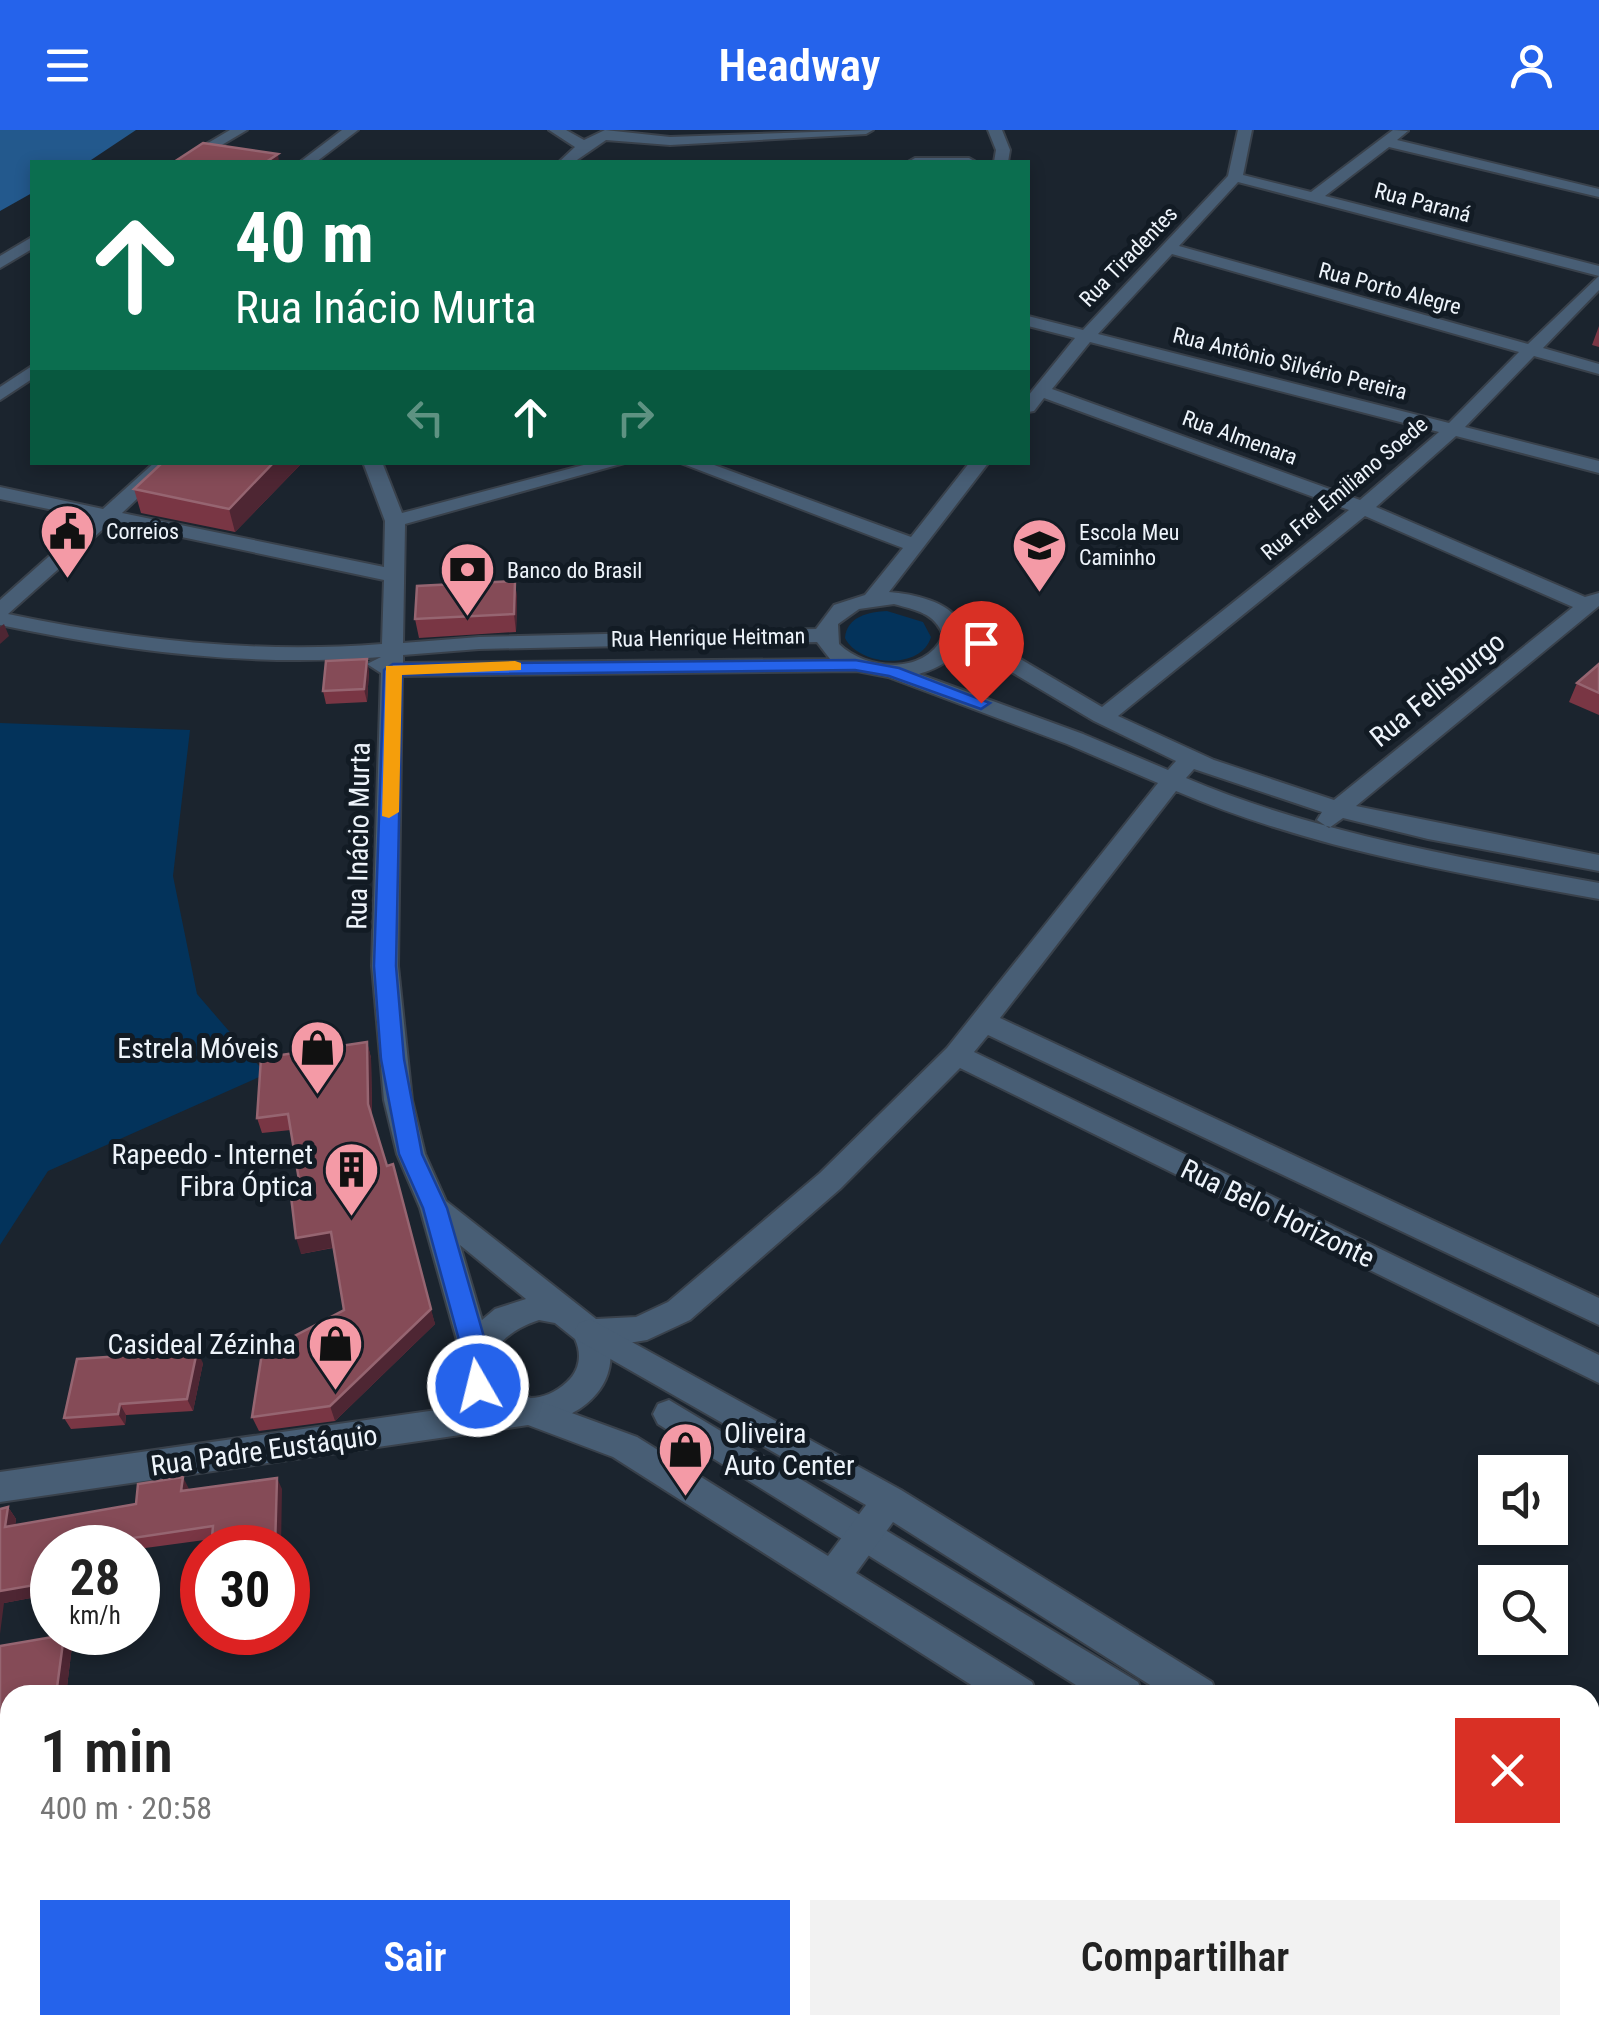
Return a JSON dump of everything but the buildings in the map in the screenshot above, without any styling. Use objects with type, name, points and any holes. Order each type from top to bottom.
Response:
[{"type":"street","points":[[187,160],[240,130]]},
{"type":"street","points":[[310,160],[351,130]]},
{"type":"street","points":[[556,130],[584,146]]},
{"type":"street","points":[[568,160],[584,146],[610,133],[670,141],[866,130]]},
{"type":"street","points":[[996,130],[1003,150],[1001,160]]},
{"type":"street","points":[[1235,178],[1245,130]]},
{"type":"street","points":[[1314,196],[1402,130]]},
{"type":"street","points":[[1386,142],[1599,193]]},
{"type":"street","name":"Rua Paraná","points":[[1235,178],[1599,271]]},
{"type":"street","name":"Rua Tiradentes","points":[[1034,399],[1087,335],[1235,178]]},
{"type":"street","points":[[0,262],[30,243]]},
{"type":"street","name":"Rua Porto Alegre","points":[[1170,249],[1599,369]]},
{"type":"street","name":"Rua Frei Emiliano Soede","points":[[1104,716],[1364,508],[1454,428],[1599,281]]},
{"type":"street","name":"Rua Antônio Silvério Pereira","points":[[1030,321],[1599,467]]},
{"type":"street","points":[[0,366],[30,371]]},
{"type":"street","points":[[0,395],[30,372]]},
{"type":"street","name":"Rua Almenara","points":[[1034,399],[1364,508],[1592,601]]},
{"type":"street","points":[[0,611],[164,465]]},
{"type":"street","name":"Rua Inácio Murta","points":[[373,465],[396,521],[391,575],[393,659],[385,966],[390,1036],[410,1154],[435,1208],[475,1351]]},
{"type":"street","points":[[396,521],[609,465]]},
{"type":"street","points":[[695,465],[913,545]]},
{"type":"street","points":[[750,486],[766,465]]},
{"type":"street","points":[[873,599],[978,465]]},
{"type":"street","points":[[0,493],[391,575]]},
{"type":"street","points":[[1599,863],[1414,830],[1289,796],[1190,758],[1104,716],[954,629],[933,608],[904,599],[873,599],[838,612],[829,623],[826,636],[840,657],[855,665],[893,672],[1075,739],[1231,806],[1319,834],[1417,858],[1599,891]]},
{"type":"street","name":"Rua Felisburgo","points":[[1319,834],[1337,810],[1592,601]]},
{"type":"street","name":"Rua Henrique Heitman","points":[[0,618],[146,648],[351,653],[393,659],[855,665]]},
{"type":"street","points":[[893,672],[934,663],[955,642],[954,629]]},
{"type":"street","name":"Rua Henrique Heitman","points":[[393,659],[518,642],[826,636]]},
{"type":"street","points":[[590,1332],[617,1335],[652,1328],[679,1311],[830,1181],[986,1023],[1190,758]]},
{"type":"street","name":"Rua Belo Horizonte","points":[[986,1023],[1599,1312]]},
{"type":"street","name":"Rua Belo Horizonte","points":[[957,1055],[1599,1370]]},
{"type":"street","points":[[435,1208],[560,1310],[578,1318],[590,1332],[889,1501],[1183,1685]]},
{"type":"street","points":[[560,1310],[539,1307],[508,1316],[484,1334],[475,1351],[473,1369],[478,1386],[490,1400],[508,1409],[528,1411],[550,1409],[570,1399],[585,1385],[594,1367],[596,1348],[590,1332]]},
{"type":"street","points":[[528,1411],[625,1447],[1003,1685]]},
{"type":"street","name":"Rua Padre Eustáquio","points":[[0,1487],[528,1411]]},
{"type":"street","points":[[1079,1685],[665,1419],[1108,1685]]},
{"type":"street","points":[[834,1576],[889,1501]]},
{"type":"shaded area","points":[[0,130],[136,130],[91,160],[30,160],[30,194],[0,211]]},
{"type":"shaded area","points":[[887,611],[923,622],[931,637],[925,648],[903,660],[890,661],[852,647],[845,638],[854,620]]},
{"type":"shaded area","points":[[0,723],[190,730],[173,876],[197,994],[266,1074],[48,1171],[0,1245]]},
{"type":"slow traffic","points":[[389,812],[393,670],[515,667]]},
{"type":"place","name":"Correios","points":[[67,580]]},
{"type":"place","name":"Escola Meu Caminho","points":[[1040,594]]},
{"type":"place","name":"Banco do Brasil","points":[[468,619]]},
{"type":"place","name":"Estrela Móveis","points":[[318,1097]]},
{"type":"place","name":"Rapeedo - Internet Fibra Óptica","points":[[352,1219]]},
{"type":"place","name":"Casideal Zézinha","points":[[335,1393]]},
{"type":"place","name":"Oliveira Auto Center","points":[[685,1498]]},
{"type":"route","points":[[478,1386],[473,1369],[475,1351],[435,1208],[410,1154],[392,1059],[385,966],[393,670],[855,665],[893,672],[981,703]]}]
